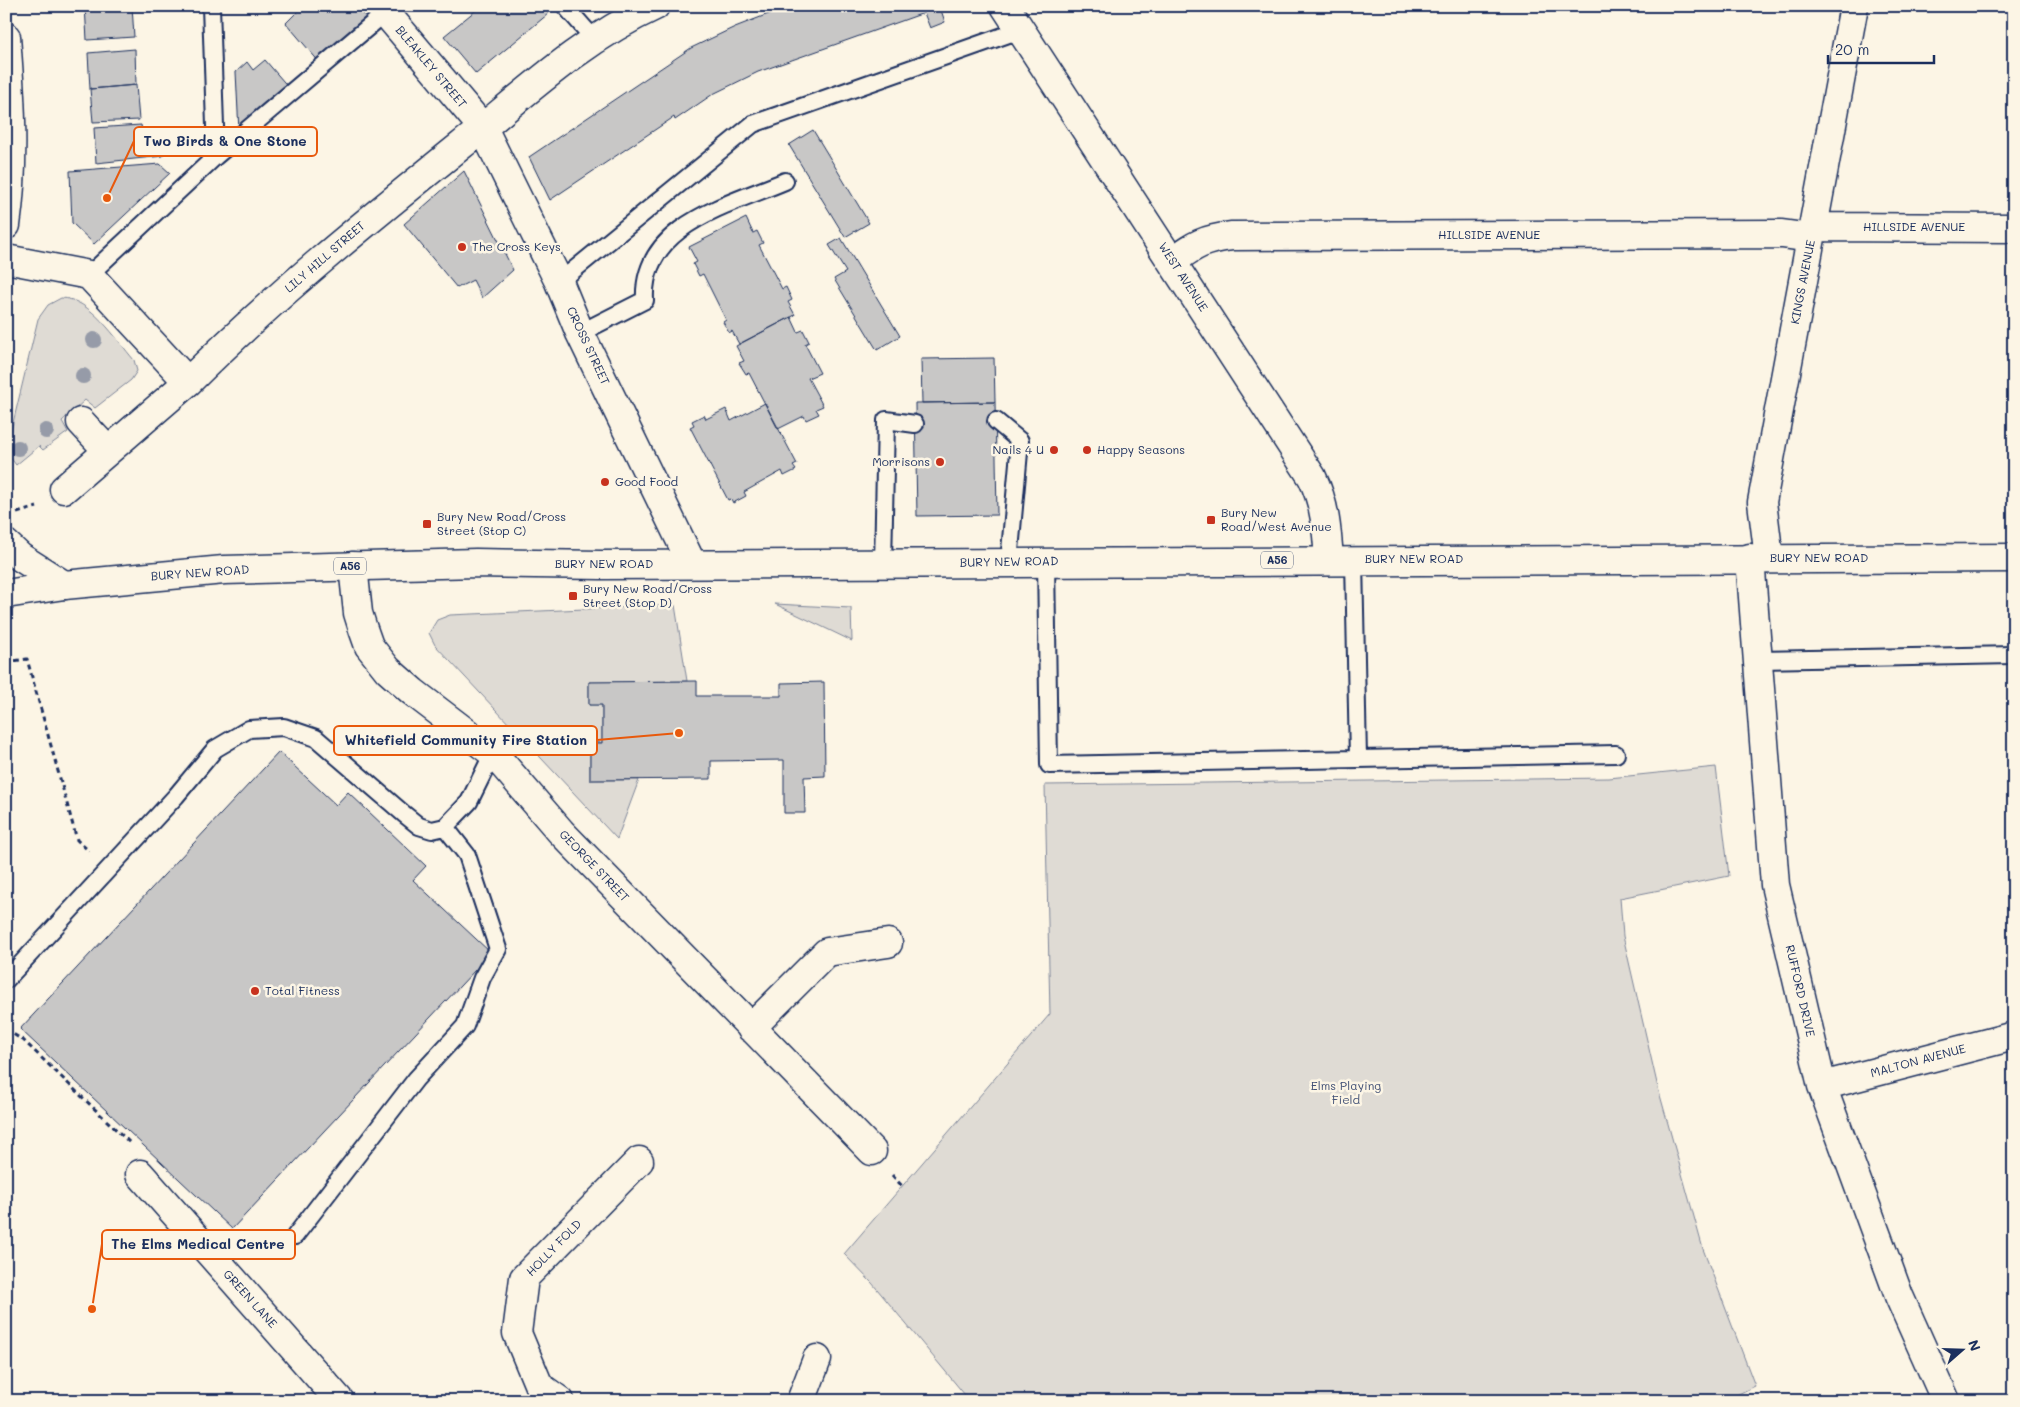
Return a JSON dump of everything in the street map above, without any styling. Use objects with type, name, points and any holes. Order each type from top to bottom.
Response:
[{"type":"main road","name":"LILY HILL STREET","points":[[64,490],[188,382],[223,347],[352,233],[594,39],[655,6]]},
{"type":"main road","name":"WEST AVENUE","points":[[1005,6],[1312,477],[1322,498],[1326,520],[1342,560]]},
{"type":"main road","name":"KINGS AVENUE","points":[[1760,558],[1762,502],[1854,6]]},
{"type":"main road","name":"BLEAKLEY STREET","points":[[382,9],[483,128]]},
{"type":"main road","points":[[6,37],[12,185],[6,225]]},
{"type":"main road","name":"CROSS STREET","points":[[483,128],[559,282],[580,333],[692,564]]},
{"type":"main road","name":"HILLSIDE AVENUE","points":[[1173,261],[1195,245],[1211,238],[1232,236],[1782,234],[2014,228]]},
{"type":"main road","points":[[6,259],[89,275],[188,382]]},
{"type":"main road","points":[[81,422],[108,451]]},
{"type":"main road","points":[[6,544],[20,557],[64,585]]},
{"type":"main road","name":"RUFFORD DRIVE","points":[[1760,558],[1757,660],[1775,885],[1822,1086],[1898,1296],[1946,1401]]},
{"type":"main road","name":"BURY NEW ROAD","points":[[6,594],[64,585],[224,570],[476,563],[883,564],[1046,561],[2014,558]]},
{"type":"main road","name":"GEORGE STREET","points":[[353,566],[358,613],[369,646],[388,670],[413,692],[493,753],[561,832],[872,1151]]},
{"type":"main road","points":[[751,1028],[828,952],[888,943]]},
{"type":"main road","name":"MALTON AVENUE","points":[[1822,1086],[2014,1036]]},
{"type":"main road","name":"HOLLY FOLD","points":[[560,1401],[539,1386],[517,1333],[524,1278],[639,1161]]},
{"type":"main road","name":"GREEN LANE","points":[[140,1174],[340,1401]]},
{"type":"main road","points":[[801,1401],[817,1359]]},
{"type":"lane","points":[[211,6],[216,156]]},
{"type":"lane","points":[[565,6],[594,39]]},
{"type":"lane","points":[[89,275],[216,156],[382,9]]},
{"type":"lane","points":[[559,282],[753,124],[1020,30]]},
{"type":"lane","points":[[580,333],[645,300],[644,282],[654,257],[672,234],[693,220],[785,181]]},
{"type":"lane","points":[[883,564],[886,420],[915,424]]},
{"type":"lane","points":[[996,421],[1020,441],[1009,562]]},
{"type":"lane","points":[[1342,560],[1358,759]]},
{"type":"lane","points":[[1046,561],[1049,765],[1616,754]]},
{"type":"lane","points":[[1757,660],[2014,655]]},
{"type":"lane","points":[[6,980],[106,873],[215,749],[249,729],[284,728],[316,738],[419,826],[432,830],[445,827],[470,802],[493,753]]},
{"type":"lane","points":[[295,1236],[416,1079],[465,1026],[482,978],[498,949],[467,855],[445,827]]},
{"type":"path","points":[[6,662],[27,659],[78,840],[99,862],[106,873]]},
{"type":"path","points":[[6,1030],[23,1040],[132,1146]]},
{"type":"green space","points":[[61,298],[72,300],[82,305],[102,321],[134,360],[137,371],[131,380],[95,408],[85,400],[62,421],[68,432],[43,450],[39,446],[16,465],[6,452],[38,319],[48,305]]},
{"type":"green space","points":[[775,604],[851,608],[852,641]]},
{"type":"green space","points":[[675,605],[687,681],[589,682],[589,705],[602,705],[602,743],[590,743],[590,780],[639,780],[617,839],[435,645],[429,633],[437,620],[450,615]]},
{"type":"green space","name":"Elms Playing Field","points":[[1716,767],[1729,876],[1620,898],[1623,936],[1658,1088],[1703,1249],[1755,1386],[1724,1401],[970,1401],[872,1283],[844,1254],[1050,1014],[1045,785],[1609,778]]},
{"type":"building","points":[[85,6],[132,6],[134,37],[87,40]]},
{"type":"building","points":[[294,6],[356,6],[370,22],[320,63],[286,23],[298,11]]},
{"type":"building","points":[[481,6],[542,6],[548,14],[476,74],[444,36]]},
{"type":"building","points":[[789,6],[944,6],[940,7],[945,22],[930,28],[924,13],[758,72],[713,94],[675,120],[674,117],[550,200],[529,157],[691,48],[735,27]]},
{"type":"building","points":[[135,49],[136,85],[90,89],[88,53]]},
{"type":"building","points":[[265,60],[290,89],[239,132],[236,72],[247,62],[253,70]]},
{"type":"building","points":[[136,85],[139,120],[93,122],[90,89]]},
{"type":"building","points":[[141,125],[143,137],[161,135],[163,156],[96,163],[94,128]]},
{"type":"building","points":[[813,130],[869,223],[845,237],[789,145]]},
{"type":"building","points":[[160,164],[170,173],[94,244],[72,223],[70,171]]},
{"type":"building","name":"The Cross Keys","points":[[464,171],[513,270],[482,298],[473,280],[457,288],[404,224]]},
{"type":"building","points":[[746,218],[753,233],[757,231],[763,243],[759,245],[782,289],[786,287],[792,300],[788,302],[795,315],[739,344],[732,331],[729,333],[723,322],[726,320],[703,274],[699,276],[693,264],[697,262],[689,247]]},
{"type":"building","points":[[841,238],[900,336],[877,350],[834,279],[846,272],[829,245]]},
{"type":"building","points":[[791,317],[798,332],[803,330],[809,342],[805,344],[820,373],[808,378],[823,406],[816,409],[819,414],[806,420],[804,416],[778,429],[749,373],[746,374],[739,363],[744,361],[736,346]]},
{"type":"building","points":[[994,358],[995,402],[922,403],[921,359]]},
{"type":"building","points":[[995,402],[997,515],[917,516],[915,403]]},
{"type":"building","points":[[765,403],[797,464],[793,466],[796,470],[784,476],[782,471],[744,492],[746,496],[733,503],[731,499],[728,500],[690,427],[694,425],[692,421],[704,415],[706,419],[726,409],[731,421]]},
{"type":"building","points":[[697,681],[697,696],[781,696],[781,683],[824,682],[825,776],[804,777],[805,813],[784,813],[784,760],[711,761],[711,779],[590,780],[590,743],[602,743],[602,705],[589,705],[589,682]]},
{"type":"building","name":"Total Fitness","points":[[279,752],[336,805],[348,792],[426,866],[413,880],[491,953],[232,1229],[20,1029]]},
{"type":"place","name":"Two Birds & One Stone","points":[[107,198]]},
{"type":"place","name":"The Cross Keys","points":[[462,247]]},
{"type":"place","name":"Nails 4 U","points":[[1054,450]]},
{"type":"place","name":"Happy Seasons","points":[[1087,450]]},
{"type":"place","name":"Morrisons","points":[[940,462]]},
{"type":"place","name":"Good Food","points":[[605,482]]},
{"type":"place","name":"Bury New Road/West Avenue","points":[[1211,520]]},
{"type":"place","name":"Bury New Road/Cross Street (Stop C)","points":[[427,524]]},
{"type":"place","name":"Bury New Road/Cross Street (Stop D)","points":[[573,596]]},
{"type":"place","name":"Whitefield Community Fire Station","points":[[679,733]]},
{"type":"place","name":"Total Fitness","points":[[255,991]]},
{"type":"place","name":"The Elms Medical Centre","points":[[92,1309]]}]
